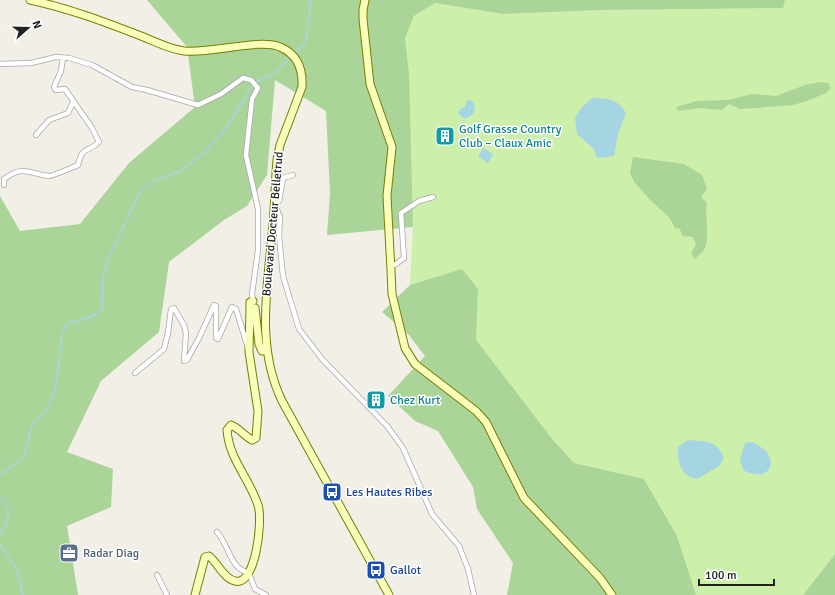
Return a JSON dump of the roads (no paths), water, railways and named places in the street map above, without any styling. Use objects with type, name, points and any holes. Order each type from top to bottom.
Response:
[{"type":"street","name":"Boulevard Docteur Belletrud","points":[[30,0],[82,14],[181,50],[209,51],[271,44],[288,51],[295,57],[301,68],[302,86],[280,145],[275,175],[275,205],[265,322],[266,351],[272,378],[282,401],[389,595]]},
{"type":"street","points":[[365,0],[363,19],[370,84],[392,147],[387,196],[392,294],[402,338],[410,359],[476,411],[486,422],[524,498],[600,578],[612,595]]},
{"type":"street","points":[[0,64],[31,63],[56,57],[63,58],[92,65],[132,88],[147,90],[198,104],[222,94],[243,78],[251,80],[258,88],[252,99],[246,155],[258,209],[258,250],[252,294],[259,344],[262,351],[266,351]]},
{"type":"street","points":[[4,185],[4,179],[18,171],[26,170],[50,176],[73,168],[78,165],[80,154],[84,150],[93,148],[99,142],[92,128],[65,89],[56,90],[54,86],[61,71],[63,58]]},
{"type":"street","points":[[36,135],[49,120],[68,113],[73,102]]},
{"type":"street","points":[[293,174],[283,178],[279,201],[275,205],[280,217],[279,236],[283,276],[299,329],[322,359],[387,426],[403,448],[432,514],[459,546],[468,569],[474,595]]},
{"type":"street","points":[[390,266],[396,264],[404,258],[401,213],[419,201],[433,197]]},
{"type":"street","points":[[249,352],[250,302],[253,301]]},
{"type":"street","points":[[135,373],[164,349],[168,338],[171,309],[174,308],[184,325],[186,333],[184,361],[187,360],[199,338],[214,305],[216,306],[216,338],[218,340],[232,307],[236,309],[249,352],[258,411],[256,438],[252,440],[245,437],[235,427],[231,426],[227,430],[228,442],[232,455],[259,506],[257,551],[253,558],[253,566],[249,573],[243,581],[237,582],[232,580],[209,556],[205,558],[196,595]]},
{"type":"street","points":[[217,532],[228,549],[233,563],[241,571],[249,573]]},
{"type":"street","points":[[249,573],[255,589],[266,595]]},
{"type":"street","points":[[157,575],[167,595]]},
{"type":"water","points":[[592,98],[612,100],[623,108],[626,113],[618,134],[614,156],[597,158],[594,149],[577,134],[575,118],[581,108]]},
{"type":"water","points":[[467,100],[473,101],[475,107],[473,114],[465,119],[458,114],[460,109],[465,107]]},
{"type":"water","points":[[483,148],[493,154],[488,163],[478,156]]},
{"type":"water","points":[[688,440],[710,443],[718,447],[724,458],[719,466],[697,479],[687,475],[681,468],[678,447]]},
{"type":"water","points":[[751,442],[761,447],[768,454],[771,460],[767,471],[761,474],[753,474],[743,470],[740,459],[745,443]]},
{"type":"waterway","points":[[297,51],[306,42],[311,0]]},
{"type":"waterway","points":[[255,82],[274,74],[288,60]]},
{"type":"waterway","points":[[0,475],[24,457],[32,425],[45,413],[56,388],[62,333],[68,323],[88,318],[102,310],[103,277],[108,259],[140,192],[152,182],[181,171],[208,149],[226,128],[253,85]]},
{"type":"waterway","points":[[0,498],[7,507],[8,512],[7,520],[0,535]]},
{"type":"waterway","points":[[0,544],[17,570],[23,595]]},
{"type":"place","name":"Golf Grasse Country Club – Claux Amic","points":[[445,136]]},
{"type":"place","name":"Chez Kurt","points":[[376,400]]},
{"type":"place","name":"Les Hautes Ribes","points":[[332,492]]},
{"type":"place","name":"Radar Diag","points":[[69,553]]},
{"type":"place","name":"Gallot","points":[[376,570]]}]
